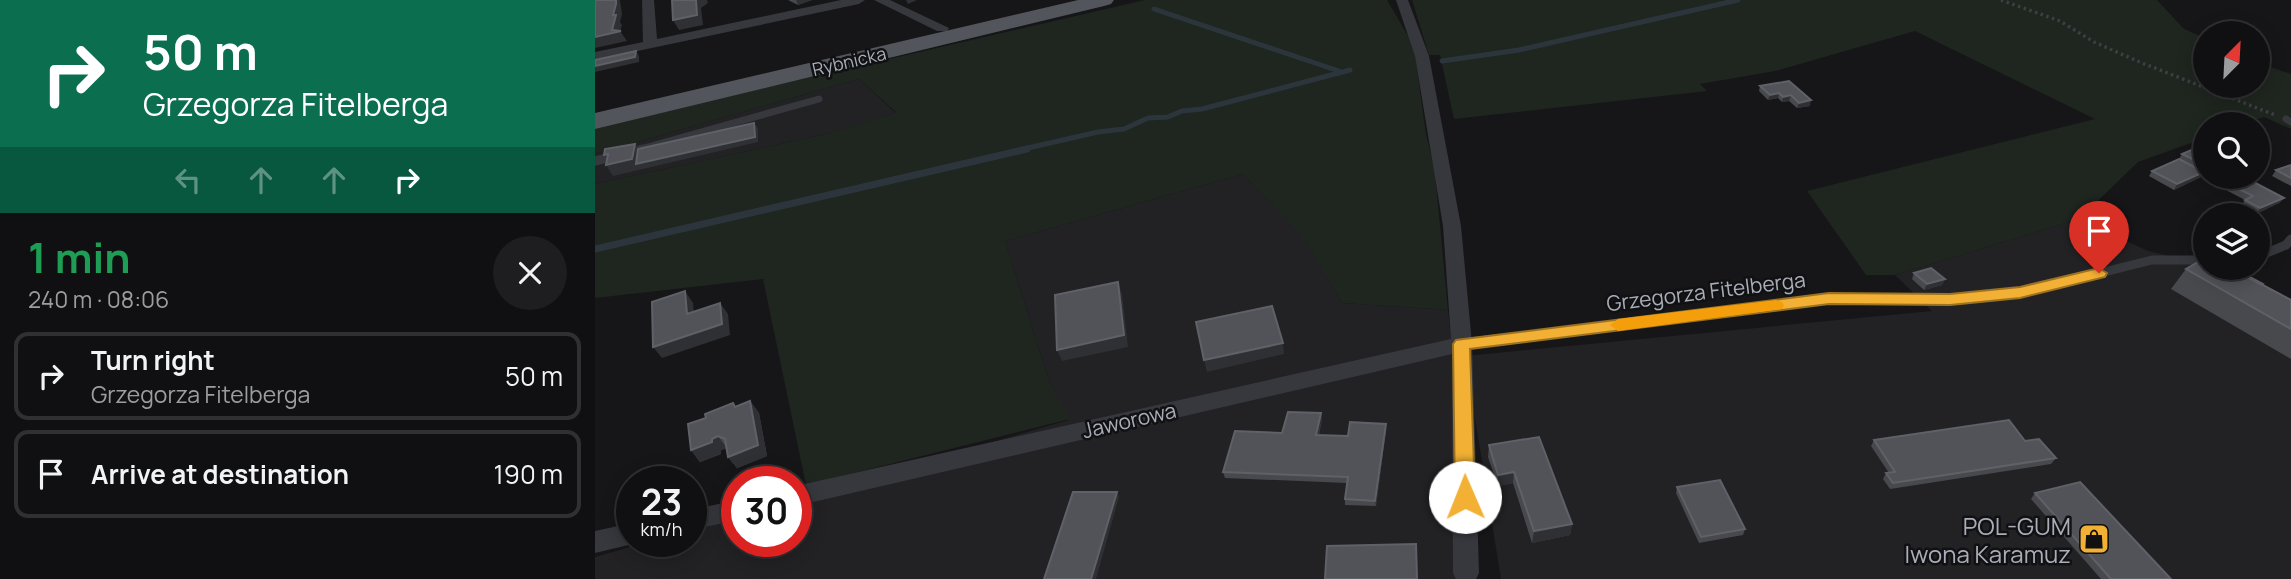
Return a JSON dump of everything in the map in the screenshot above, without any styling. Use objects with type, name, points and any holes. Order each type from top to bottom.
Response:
[{"type":"main road","name":"Rybnicka","points":[[595,105],[1064,0]]},
{"type":"main road","name":"Rybnicka","points":[[595,121],[1104,0]]},
{"type":"street","points":[[648,0],[650,44]]},
{"type":"street","points":[[595,56],[859,0]]},
{"type":"street","points":[[880,0],[943,28]]},
{"type":"street","points":[[1402,0],[1422,56],[1452,226],[1462,344],[1466,573]]},
{"type":"street","name":"Jaworowa","points":[[812,492],[1462,344]]},
{"type":"street","points":[[595,542],[616,537]]},
{"type":"lane","points":[[595,162],[819,99]]},
{"type":"lane","points":[[2270,252],[2286,245],[2291,239]]},
{"type":"lane","name":"Grzegorza Fitelberga","points":[[1462,344],[1829,299],[1950,299],[2020,293],[2153,260],[2193,260]]},
{"type":"path","points":[[2001,0],[2060,21],[2094,41],[2141,63],[2288,121]]},
{"type":"shaded area","points":[[1145,0],[1387,0],[1414,46],[1425,128],[1435,173],[1448,310],[1342,303],[1305,240],[1243,174],[1005,241],[1049,381],[1070,419],[812,484],[812,466],[802,466],[763,279],[595,298],[595,184],[822,135],[897,113],[859,79],[595,154],[595,127]]},
{"type":"shaded area","points":[[1412,0],[2157,0],[2184,29],[2193,33],[2193,98],[2270,98],[2270,67],[2291,74],[2291,129],[2270,120],[2270,112],[2193,112],[2193,142],[2138,162],[2079,219],[1895,275],[1866,275],[1807,191],[2095,119],[1915,31],[1775,71],[1700,84],[1707,91],[1454,119],[1440,55],[1429,55]]},
{"type":"shaded area","points":[[859,79],[897,114],[822,135],[595,184],[595,154]]},
{"type":"shaded area","points":[[1243,174],[1306,240],[1342,303],[1448,310],[1476,579],[595,579],[595,557],[616,551],[616,557],[707,557],[707,524],[721,521],[721,557],[812,557],[812,494],[1069,420],[1049,381],[1005,241]]},
{"type":"shaded area","points":[[2079,219],[2148,251],[2193,261],[2193,280],[2230,280],[2291,310],[2291,579],[1501,579],[1465,356],[1932,311],[1895,275]]},
{"type":"building","points":[[595,0],[616,0],[612,30],[621,31],[595,37]]},
{"type":"building","points":[[672,0],[696,0],[697,15],[673,20]]},
{"type":"building","points":[[636,51],[635,57],[595,66],[595,60]]},
{"type":"building","points":[[1789,81],[1811,100],[1799,103],[1791,95],[1770,95],[1760,86]]},
{"type":"building","points":[[754,123],[755,137],[636,164],[638,149]]},
{"type":"building","points":[[635,144],[632,159],[606,165],[608,154],[604,155],[605,149]]},
{"type":"building","points":[[2193,149],[2193,159],[2182,154]]},
{"type":"building","points":[[2179,159],[2193,166],[2193,177],[2177,184],[2152,171]]},
{"type":"building","points":[[2291,165],[2291,178],[2276,170]]},
{"type":"building","points":[[2239,189],[2267,189],[2284,198],[2270,204],[2251,203],[2245,200],[2253,196]]},
{"type":"building","points":[[2087,219],[2106,230],[2093,235],[2075,225]]},
{"type":"building","points":[[1931,268],[1945,279],[1927,284],[1914,273]]},
{"type":"building","points":[[2205,280],[2254,280],[2291,300],[2291,329]]},
{"type":"building","points":[[1118,282],[1124,335],[1057,350],[1055,295]]},
{"type":"building","points":[[685,291],[687,314],[720,303],[722,324],[653,347],[652,302]]},
{"type":"building","points":[[1272,306],[1283,343],[1204,360],[1196,322]]},
{"type":"building","points":[[750,401],[758,445],[728,457],[725,439],[718,436],[712,439],[712,442],[691,450],[688,424],[706,418],[705,414],[733,403],[735,407]]},
{"type":"building","points":[[1288,412],[1321,413],[1316,435],[1348,436],[1350,422],[1386,424],[1375,501],[1345,499],[1348,477],[1223,472],[1235,431],[1282,433]]},
{"type":"building","points":[[2009,420],[2025,441],[2039,439],[2056,458],[1893,483],[1886,473],[1895,472],[1874,440]]},
{"type":"building","points":[[1539,437],[1572,524],[1534,531],[1514,472],[1498,475],[1489,445]]},
{"type":"building","points":[[1720,480],[1745,529],[1701,537],[1677,487]]},
{"type":"building","name":"POL-GUM Iwona Karamuz","points":[[2080,482],[2171,579],[2111,579],[2035,493]]},
{"type":"building","points":[[1073,492],[1117,492],[1091,579],[1044,579]]},
{"type":"building","points":[[1416,544],[1417,579],[1325,579],[1327,546]]},
{"type":"waterway","points":[[1442,61],[1519,50],[1738,0]]},
{"type":"waterway","points":[[1154,9],[1339,71]]},
{"type":"waterway","points":[[1019,150],[1098,132],[1124,129],[1148,118],[1168,117],[1182,111],[1202,109],[1350,70]]},
{"type":"waterway","points":[[595,249],[1027,149]]},
{"type":"slow traffic","points":[[1618,325],[1776,305]]},
{"type":"place","name":"POL-GUM Iwona Karamuz","points":[[2094,539]]},
{"type":"route","points":[[1465,497],[1462,344],[1829,299],[1950,299],[2020,293],[2099,273]]}]
